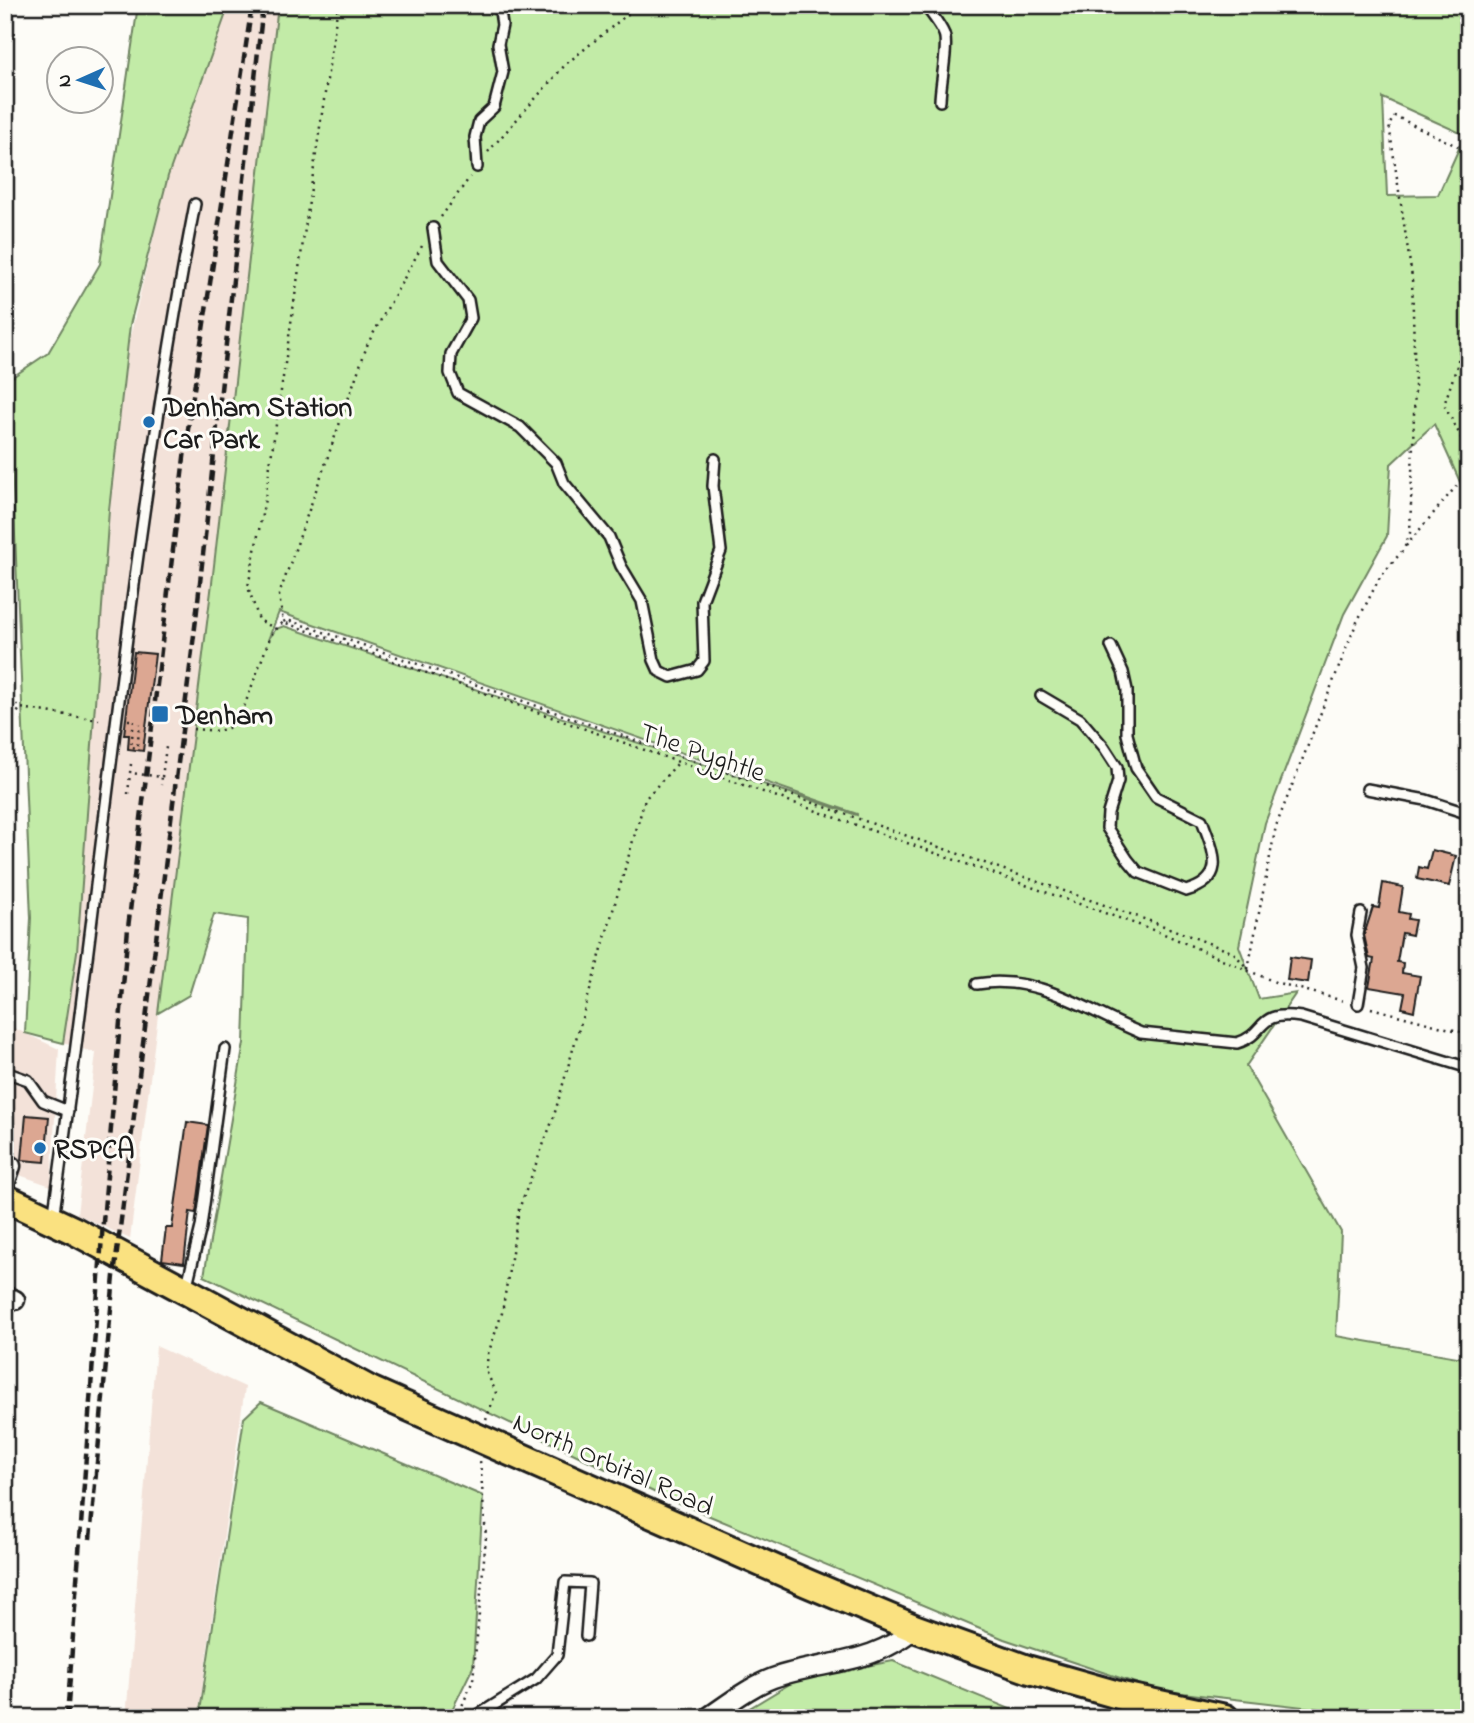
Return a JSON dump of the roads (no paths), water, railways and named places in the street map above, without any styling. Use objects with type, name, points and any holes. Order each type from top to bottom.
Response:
[{"type":"main road","name":"North Orbital Road","points":[[5,1198],[53,1220],[372,1391],[914,1628],[1030,1670],[1122,1696],[1225,1718]]},
{"type":"street","points":[[5,1163],[11,1166],[5,1184]]},
{"type":"street","points":[[708,1718],[771,1679],[883,1650],[901,1641],[914,1628]]},
{"type":"lane","points":[[477,167],[475,137],[478,121],[494,107],[503,72],[498,44],[502,25],[499,5]]},
{"type":"lane","points":[[925,5],[944,34],[947,49],[941,69],[940,101]]},
{"type":"lane","points":[[53,1220],[143,506],[173,316],[195,204]]},
{"type":"lane","points":[[433,228],[438,261],[468,300],[471,318],[451,354],[450,373],[458,393],[520,427],[555,463],[564,483],[609,537],[621,566],[642,601],[654,660],[659,671],[671,677],[697,670],[704,661],[702,601],[722,551],[713,486],[715,459]]},
{"type":"lane","points":[[1041,696],[1080,719],[1117,767],[1118,781],[1108,813],[1107,828],[1138,872],[1186,891],[1208,882],[1214,871],[1214,855],[1202,820],[1156,797],[1136,768],[1127,734],[1127,690],[1123,672],[1111,646]]},
{"type":"lane","points":[[1367,789],[1426,800],[1469,814]]},
{"type":"lane","points":[[1358,1004],[1364,968],[1357,935],[1361,913]]},
{"type":"lane","points":[[977,984],[1003,979],[1029,984],[1141,1033],[1158,1035],[1237,1043],[1247,1040],[1265,1019],[1280,1014],[1301,1017],[1469,1068]]},
{"type":"lane","points":[[186,1290],[201,1227],[225,1049]]},
{"type":"lane","points":[[5,1072],[28,1080],[43,1101],[68,1111]]},
{"type":"lane","points":[[473,1718],[536,1679],[557,1655],[565,1581],[590,1583],[586,1636]]},
{"type":"railway","points":[[67,1718],[103,1222],[128,928],[185,449],[252,5]]},
{"type":"railway","points":[[90,1539],[114,1276],[196,619],[263,5]]},
{"type":"place","name":"Denham Station Car Park","points":[[149,422]]},
{"type":"place","name":"Denham","points":[[160,714]]},
{"type":"place","name":"RSPCA","points":[[40,1148]]}]
